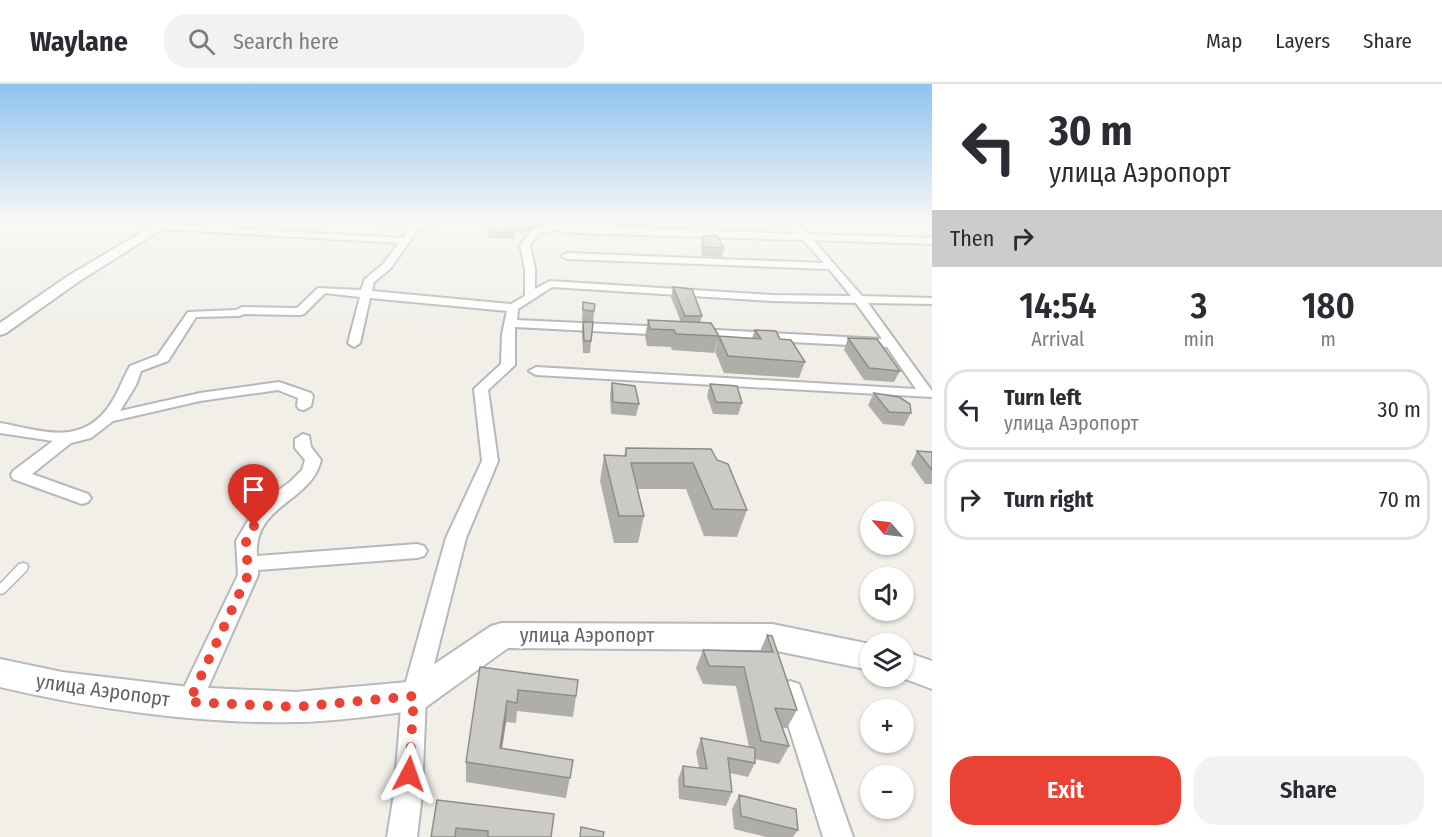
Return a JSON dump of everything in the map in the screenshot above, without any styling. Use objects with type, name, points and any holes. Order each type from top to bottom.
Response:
[{"type":"main road","points":[[0,330],[73,279],[109,257]]},
{"type":"main road","name":"улица Аэропорт","points":[[0,673],[62,687],[189,702],[296,707],[414,696],[502,635],[778,656],[860,657]]},
{"type":"main road","points":[[914,669],[932,675]]},
{"type":"street","points":[[354,343],[364,294],[369,281],[394,257]]},
{"type":"street","points":[[528,257],[530,297]]},
{"type":"street","points":[[597,257],[832,266]]},
{"type":"street","points":[[824,257],[860,301],[930,396]]},
{"type":"street","points":[[402,837],[408,794],[414,696],[456,538],[490,461],[481,389],[508,364],[511,316],[530,297],[550,284],[860,301],[932,301]]},
{"type":"street","points":[[0,428],[66,439],[85,435],[108,418],[129,385],[135,369],[163,358],[192,314],[239,313],[242,310],[300,312],[322,290],[511,316],[682,332],[891,343]]},
{"type":"street","points":[[536,371],[930,396]]},
{"type":"street","points":[[108,418],[200,397],[279,386],[306,396],[304,406]]},
{"type":"street","points":[[66,439],[19,476],[82,498]]},
{"type":"street","points":[[189,702],[248,575],[246,541],[262,512],[310,472],[313,460],[303,448],[303,439]]},
{"type":"street","points":[[247,564],[417,551]]},
{"type":"street","points":[[778,656],[838,837]]},
{"type":"lane","points":[[0,590],[23,567]]},
{"type":"building","points":[[673,287],[692,289],[702,316],[685,316]]},
{"type":"building","points":[[583,302],[595,304],[594,311],[583,310]]},
{"type":"building","points":[[648,320],[711,323],[719,336],[676,334],[674,330],[650,329]]},
{"type":"building","points":[[583,322],[593,322],[591,341],[584,341]]},
{"type":"building","points":[[755,330],[776,331],[780,339],[791,340],[805,362],[728,356],[719,336],[761,339]]},
{"type":"building","points":[[848,338],[877,339],[900,371],[869,368]]},
{"type":"building","points":[[612,383],[635,386],[639,404],[613,402]]},
{"type":"building","points":[[710,384],[737,386],[742,403],[716,402]]},
{"type":"building","points":[[874,393],[899,397],[910,404],[911,413],[889,412]]},
{"type":"building","points":[[626,448],[711,449],[717,460],[728,464],[747,510],[713,509],[693,463],[631,463],[644,516],[619,516],[604,455],[626,456]]},
{"type":"building","points":[[917,451],[932,452],[932,470]]},
{"type":"building","points":[[767,635],[772,636],[797,710],[775,708],[789,746],[761,741],[744,667],[709,666],[703,650],[773,652]]},
{"type":"building","points":[[480,667],[578,680],[576,696],[518,690],[517,703],[507,701],[500,748],[573,760],[570,778],[466,762]]},
{"type":"building","points":[[701,738],[755,748],[755,763],[728,758],[732,792],[684,786],[683,766],[707,769]]},
{"type":"building","points":[[739,795],[796,809],[798,830],[741,816]]},
{"type":"building","points":[[437,800],[554,814],[551,837],[488,837],[488,831],[456,828],[455,837],[431,837]]},
{"type":"building","points":[[581,827],[604,832],[603,837],[580,837]]},
{"type":"route","points":[[254,526],[246,541],[248,575],[189,702],[296,707],[414,696],[409,774]]}]
